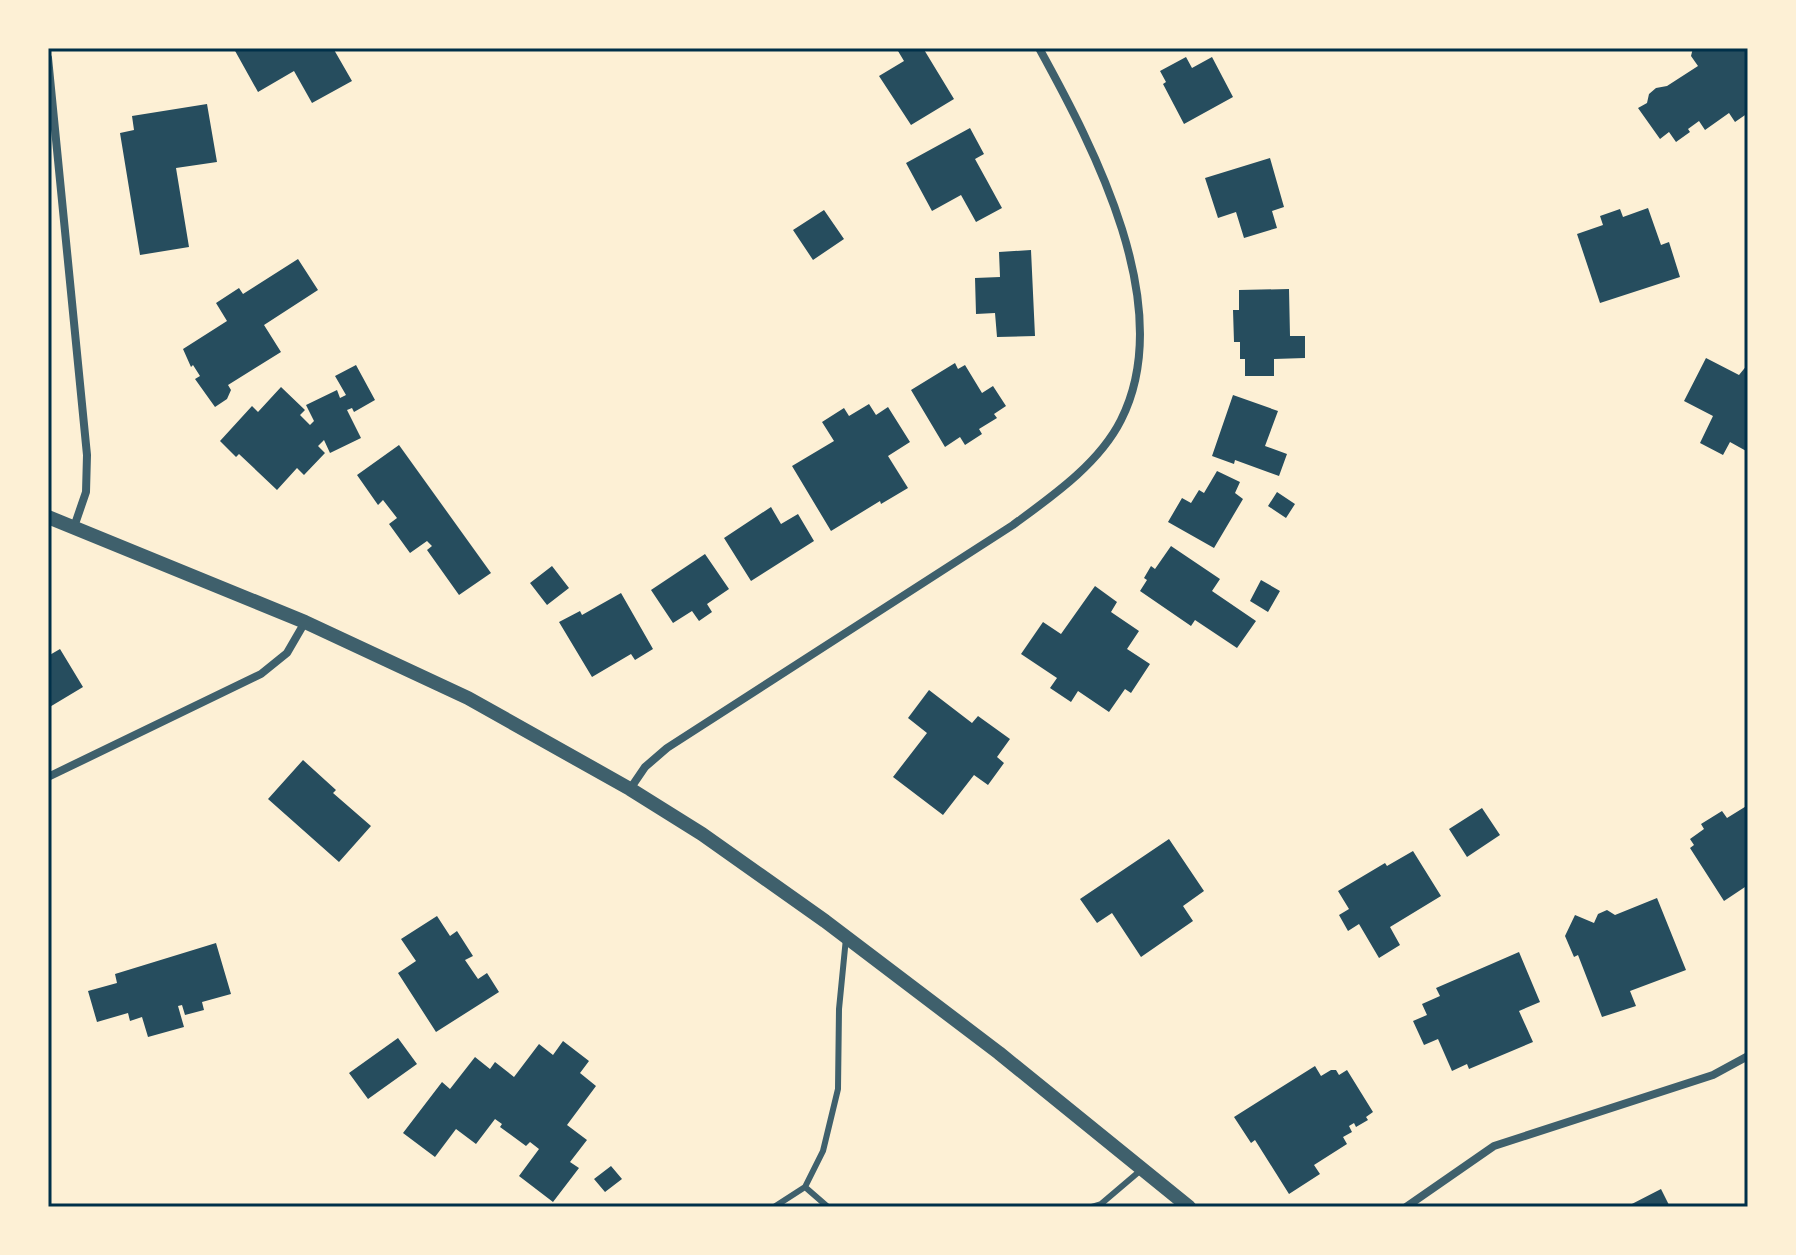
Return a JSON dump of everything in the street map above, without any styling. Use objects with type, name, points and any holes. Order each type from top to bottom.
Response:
[{"type":"street","points":[[630,789],[645,767],[667,748],[1013,525],[1057,492],[1096,454],[1120,422],[1135,386],[1140,349],[1139,302],[1133,268],[1107,190],[1065,96],[1039,48]]},
{"type":"street","points":[[48,58],[87,455],[86,492],[74,527]]},
{"type":"street","points":[[48,517],[305,622],[468,698],[630,789],[702,834],[846,938],[999,1053],[1189,1207]]},
{"type":"street","points":[[48,777],[261,674],[287,653],[305,622]]},
{"type":"street","points":[[1406,1207],[1494,1146],[1713,1075],[1748,1056]]},
{"type":"lane","points":[[774,1207],[805,1187],[823,1151],[838,1089],[839,1009],[846,938]]},
{"type":"lane","points":[[1091,1207],[1101,1204],[1141,1170]]},
{"type":"lane","points":[[805,1187],[828,1207]]},
{"type":"building","points":[[236,48],[333,48],[352,81],[312,103],[294,71],[258,92]]},
{"type":"building","points":[[923,48],[954,99],[911,125],[879,76],[904,61],[898,51]]},
{"type":"building","points":[[1693,48],[1748,48],[1748,113],[1735,122],[1729,113],[1705,130],[1699,121],[1676,142],[1669,132],[1660,139],[1638,108],[1647,103],[1649,94],[1656,88],[1667,86],[1698,66],[1691,56]]},
{"type":"building","points":[[1186,57],[1192,68],[1212,57],[1233,97],[1184,124],[1163,84],[1166,82],[1160,71]]},
{"type":"building","points":[[207,104],[217,162],[176,168],[189,247],[140,255],[120,133],[134,130],[132,116]]},
{"type":"building","points":[[970,128],[984,154],[975,159],[1002,208],[976,222],[961,195],[932,211],[906,163]]},
{"type":"building","points":[[1270,158],[1284,207],[1272,211],[1277,228],[1244,238],[1236,212],[1218,218],[1205,178]]},
{"type":"building","points":[[1648,208],[1661,245],[1669,242],[1680,277],[1600,303],[1577,234],[1603,225],[1600,216],[1620,209],[1623,217]]},
{"type":"building","points":[[824,210],[844,239],[813,260],[793,230]]},
{"type":"building","points":[[1031,250],[1035,336],[997,337],[995,313],[976,314],[975,278],[1000,277],[999,252]]},
{"type":"building","points":[[298,259],[318,290],[264,325],[281,352],[228,385],[231,390],[227,399],[215,407],[195,379],[200,376],[193,365],[191,367],[183,349],[227,321],[216,303],[239,288],[243,294]]},
{"type":"building","points":[[1289,289],[1290,336],[1305,336],[1305,358],[1274,359],[1274,376],[1245,376],[1245,359],[1240,359],[1240,342],[1234,342],[1233,310],[1239,310],[1239,290]]},
{"type":"building","points":[[1706,358],[1739,375],[1748,364],[1748,452],[1730,442],[1723,455],[1700,443],[1713,416],[1684,401]]},
{"type":"building","points":[[955,363],[958,369],[965,365],[982,393],[993,386],[1006,406],[994,414],[997,418],[979,429],[982,434],[965,445],[960,437],[945,447],[911,390]]},
{"type":"building","points":[[356,365],[375,400],[354,412],[352,408],[347,410],[361,438],[330,453],[324,440],[318,446],[325,453],[304,475],[297,468],[277,490],[239,454],[236,457],[220,441],[252,406],[258,412],[281,387],[305,410],[300,415],[310,425],[314,421],[306,405],[337,390],[340,398],[346,395],[335,376]]},
{"type":"building","points":[[1233,395],[1278,411],[1265,446],[1287,454],[1279,476],[1235,460],[1234,464],[1212,456]]},
{"type":"building","points":[[869,404],[876,415],[888,407],[910,442],[888,456],[908,488],[831,531],[792,466],[834,441],[822,422],[844,408],[849,416]]},
{"type":"building","points":[[399,445],[491,573],[459,595],[427,550],[432,546],[427,541],[410,553],[389,524],[397,518],[383,500],[378,505],[357,475]]},
{"type":"building","points":[[1217,471],[1240,482],[1235,493],[1243,499],[1214,548],[1168,522],[1182,498],[1191,503],[1199,490],[1204,493]]},
{"type":"building","points":[[1277,492],[1295,504],[1286,518],[1268,506]]},
{"type":"building","points":[[771,507],[781,524],[798,514],[814,541],[751,581],[724,538]]},
{"type":"building","points":[[1171,546],[1220,579],[1212,591],[1256,621],[1237,648],[1195,620],[1191,626],[1140,591],[1151,566],[1155,569]]},
{"type":"building","points":[[705,554],[729,589],[707,604],[712,612],[699,621],[692,611],[673,623],[651,590]]},
{"type":"building","points":[[552,566],[569,588],[547,605],[530,583]]},
{"type":"building","points":[[1261,580],[1280,591],[1268,612],[1250,601]]},
{"type":"building","points":[[1095,586],[1117,602],[1111,612],[1139,631],[1127,649],[1150,664],[1131,693],[1125,689],[1109,712],[1078,691],[1071,702],[1050,688],[1057,678],[1021,654],[1043,622],[1061,634]]},
{"type":"building","points":[[621,593],[653,649],[635,660],[631,654],[592,677],[559,622],[580,611],[582,615]]},
{"type":"building","points":[[60,649],[83,687],[48,708],[48,656]]},
{"type":"building","points":[[929,690],[972,723],[978,716],[1010,739],[997,757],[1004,763],[988,785],[974,775],[943,815],[893,777],[927,733],[908,718]]},
{"type":"building","points":[[303,760],[336,790],[333,793],[371,826],[339,862],[268,799]]},
{"type":"building","points":[[1748,805],[1748,885],[1724,901],[1690,848],[1694,845],[1690,839],[1704,829],[1701,824],[1722,811],[1727,818]]},
{"type":"building","points":[[1482,808],[1500,835],[1467,857],[1449,829]]},
{"type":"building","points":[[1169,839],[1204,891],[1183,906],[1193,921],[1141,957],[1112,913],[1097,923],[1080,899]]},
{"type":"building","points":[[1413,851],[1441,896],[1390,927],[1400,945],[1379,958],[1359,924],[1348,931],[1339,915],[1349,909],[1338,891],[1385,863],[1387,866]]},
{"type":"building","points":[[1657,898],[1686,970],[1630,991],[1636,1006],[1602,1017],[1578,955],[1574,957],[1565,936],[1575,915],[1594,923],[1598,914],[1607,910],[1615,915]]},
{"type":"building","points":[[437,916],[450,936],[457,931],[473,956],[465,960],[478,979],[487,973],[499,992],[436,1032],[398,973],[416,961],[401,939]]},
{"type":"building","points":[[216,943],[231,994],[202,1002],[204,1010],[185,1015],[182,1005],[178,1006],[184,1027],[148,1037],[142,1017],[130,1021],[128,1013],[97,1022],[88,991],[117,983],[115,974]]},
{"type":"building","points":[[1519,952],[1540,1002],[1519,1011],[1533,1042],[1469,1069],[1467,1064],[1452,1071],[1438,1039],[1424,1045],[1413,1021],[1427,1015],[1422,1004],[1440,996],[1436,988]]},
{"type":"building","points":[[398,1038],[417,1064],[368,1099],[349,1073]]},
{"type":"building","points":[[563,1041],[589,1061],[580,1073],[596,1086],[567,1125],[587,1140],[570,1162],[579,1168],[553,1202],[519,1176],[539,1149],[530,1142],[526,1146],[500,1127],[502,1124],[495,1119],[476,1144],[456,1129],[435,1157],[403,1133],[442,1082],[450,1089],[475,1057],[490,1069],[495,1062],[514,1077],[539,1044],[553,1055]]},
{"type":"building","points":[[1315,1066],[1321,1076],[1331,1070],[1336,1070],[1339,1075],[1347,1070],[1373,1112],[1366,1117],[1368,1120],[1356,1127],[1354,1123],[1349,1126],[1352,1132],[1343,1137],[1347,1144],[1314,1165],[1320,1174],[1289,1194],[1255,1140],[1251,1143],[1234,1117]]},
{"type":"building","points":[[611,1166],[622,1179],[605,1192],[594,1179]]},
{"type":"building","points":[[1661,1189],[1670,1207],[1626,1207]]}]
